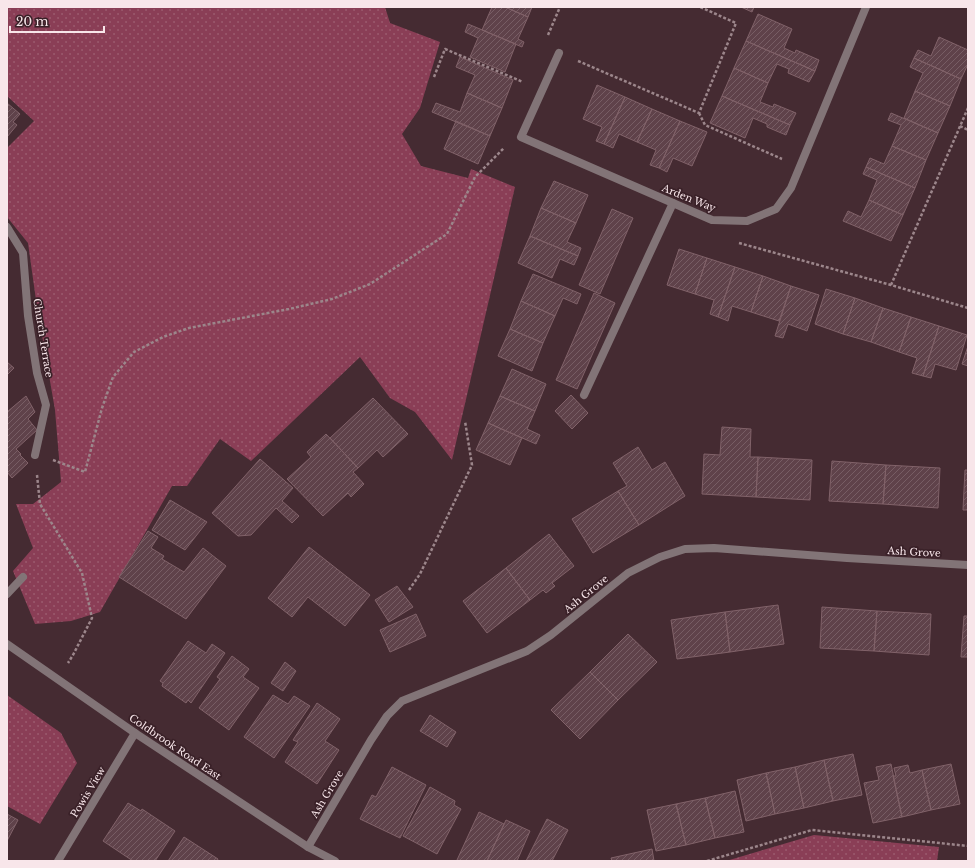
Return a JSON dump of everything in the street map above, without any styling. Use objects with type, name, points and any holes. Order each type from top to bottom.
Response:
[{"type":"street","name":"Arden Way","points":[[521,137],[712,220],[747,221],[776,209],[791,188],[866,7]]},
{"type":"street","points":[[521,137],[559,53]]},
{"type":"street","points":[[584,395],[673,203]]},
{"type":"street","name":"Church Terrace","points":[[7,227],[23,253],[28,316],[37,373],[46,405],[35,455]]},
{"type":"street","name":"Ash Grove","points":[[308,847],[371,740],[387,716],[402,702],[527,651],[551,635],[628,573],[660,558],[685,550],[714,548],[968,565]]},
{"type":"street","points":[[7,594],[23,577]]},
{"type":"street","name":"Coldbrook Road East","points":[[7,644],[135,734],[308,847],[335,861]]},
{"type":"street","name":"Powis View","points":[[58,861],[135,734]]},
{"type":"path","points":[[560,7],[543,46],[699,113],[705,125],[800,167]]},
{"type":"path","points":[[699,113],[736,23],[700,7]]},
{"type":"path","points":[[434,77],[445,49],[542,90]]},
{"type":"path","points":[[891,285],[968,108]]},
{"type":"path","points":[[960,126],[968,130]]},
{"type":"path","points":[[56,679],[73,655],[92,618],[82,573],[40,504],[35,455],[86,472],[102,408],[113,377],[134,352],[163,338],[189,328],[296,308],[332,299],[370,284],[447,234],[475,177],[502,149],[521,137]]},
{"type":"path","points":[[739,243],[968,308]]},
{"type":"path","points":[[409,590],[420,574],[472,465],[465,421]]},
{"type":"path","points":[[707,861],[812,830],[968,846]]},
{"type":"shaded area","points":[[7,7],[385,7],[390,23],[440,42],[420,108],[402,134],[421,166],[468,178],[471,169],[515,187],[452,460],[415,412],[390,398],[360,357],[251,461],[220,439],[187,486],[172,486],[100,612],[71,621],[35,624],[13,571],[33,548],[16,504],[33,504],[61,482],[55,410],[28,243],[7,217],[7,148],[34,121],[7,96]]},
{"type":"shaded area","points":[[7,695],[61,733],[77,763],[40,824],[7,806]]},
{"type":"shaded area","points":[[814,835],[939,847],[937,861],[726,861]]},
{"type":"building","points":[[492,7],[505,7],[528,17],[518,39],[524,42],[522,47],[482,30]]},
{"type":"building","points":[[505,7],[532,7],[528,17]]},
{"type":"building","points":[[741,7],[754,7],[752,12]]},
{"type":"building","points":[[758,14],[792,29],[784,48],[795,53],[796,50],[819,60],[815,71],[746,41]]},
{"type":"building","points":[[468,24],[516,44],[505,72],[470,57],[478,38],[465,32]]},
{"type":"building","points":[[939,37],[968,50],[968,64],[961,79],[914,58],[918,50],[931,56]]},
{"type":"building","points":[[746,41],[815,71],[809,82],[788,73],[789,69],[777,64],[768,83],[734,68]]},
{"type":"building","points":[[460,57],[513,80],[502,108],[467,93],[475,75],[456,67]]},
{"type":"building","points":[[914,58],[961,79],[950,106],[915,91],[923,73],[910,67]]},
{"type":"building","points":[[734,68],[768,83],[760,102],[773,107],[774,104],[796,113],[790,125],[722,96]]},
{"type":"building","points":[[597,85],[625,97],[604,144],[596,141],[602,127],[583,119]]},
{"type":"building","points":[[915,91],[950,106],[938,133],[904,118]]},
{"type":"building","points":[[467,93],[502,108],[490,136],[432,112],[436,103],[460,112]]},
{"type":"building","points":[[722,96],[790,125],[786,135],[767,127],[767,124],[753,118],[745,138],[710,123]]},
{"type":"building","points":[[625,97],[652,109],[637,142],[619,134],[613,148],[604,144]]},
{"type":"building","points":[[7,103],[20,114],[13,122],[17,125],[7,137]]},
{"type":"building","points":[[652,109],[680,121],[659,168],[650,165],[656,150],[637,142]]},
{"type":"building","points":[[891,113],[938,133],[926,160],[892,146],[901,125],[888,120]]},
{"type":"building","points":[[456,121],[490,136],[478,164],[444,149]]},
{"type":"building","points":[[680,121],[707,132],[692,166],[673,158],[667,172],[659,168]]},
{"type":"building","points":[[892,146],[926,160],[915,188],[866,167],[870,158],[884,164]]},
{"type":"building","points":[[866,167],[915,188],[903,215],[869,200],[877,180],[863,174]]},
{"type":"building","points":[[554,181],[588,195],[576,223],[541,208]]},
{"type":"building","points":[[869,200],[903,215],[891,241],[843,221],[848,211],[861,217]]},
{"type":"building","points":[[541,208],[576,223],[567,242],[581,248],[578,256],[530,236]]},
{"type":"building","points":[[612,209],[633,218],[600,294],[579,285]]},
{"type":"building","points":[[530,236],[578,256],[574,265],[560,259],[552,278],[518,263]]},
{"type":"building","points":[[679,249],[707,258],[695,294],[667,285]]},
{"type":"building","points":[[707,258],[735,267],[718,317],[710,314],[714,300],[695,294]]},
{"type":"building","points":[[735,267],[763,276],[751,312],[732,306],[728,321],[718,317]]},
{"type":"building","points":[[533,274],[581,294],[577,304],[563,298],[555,316],[521,301]]},
{"type":"building","points":[[763,276],[791,286],[779,321],[751,312]]},
{"type":"building","points":[[791,286],[819,295],[807,331],[788,324],[783,338],[775,336]]},
{"type":"building","points":[[826,289],[855,298],[843,334],[815,324]]},
{"type":"building","points":[[594,293],[615,303],[577,389],[556,380]]},
{"type":"building","points":[[855,298],[883,308],[871,342],[843,334]]},
{"type":"building","points":[[521,301],[555,316],[543,343],[510,329]]},
{"type":"building","points":[[883,308],[911,317],[899,352],[871,342]]},
{"type":"building","points":[[911,317],[939,326],[923,376],[912,373],[917,358],[899,352]]},
{"type":"building","points":[[939,326],[967,335],[956,370],[935,364],[931,378],[923,376]]},
{"type":"building","points":[[510,329],[543,343],[532,371],[498,356]]},
{"type":"building","points":[[968,346],[968,366],[962,364]]},
{"type":"building","points":[[7,362],[14,368],[7,375]]},
{"type":"building","points":[[512,369],[546,384],[535,411],[500,396]]},
{"type":"building","points":[[571,395],[588,413],[572,429],[555,411]]},
{"type":"building","points":[[26,396],[35,412],[28,419],[37,430],[16,449],[28,463],[12,478],[7,472],[7,412]]},
{"type":"building","points":[[500,396],[535,411],[527,429],[540,435],[536,444],[488,423]]},
{"type":"building","points":[[373,398],[408,434],[383,457],[377,450],[358,468],[330,438]]},
{"type":"building","points":[[488,423],[522,438],[510,465],[476,450]]},
{"type":"building","points":[[722,427],[751,429],[750,457],[758,457],[756,497],[702,494],[704,454],[720,455]]},
{"type":"building","points":[[326,434],[358,468],[353,472],[364,484],[351,497],[348,493],[323,516],[287,479],[311,457],[307,452]]},
{"type":"building","points":[[638,447],[652,470],[665,462],[685,496],[639,525],[618,491],[627,486],[613,463]]},
{"type":"building","points":[[758,457],[812,460],[810,500],[756,497]]},
{"type":"building","points":[[260,459],[293,488],[282,501],[299,516],[292,523],[276,508],[251,535],[238,536],[212,513]]},
{"type":"building","points":[[832,461],[886,465],[883,504],[829,501]]},
{"type":"building","points":[[886,465],[940,468],[938,508],[883,504]]},
{"type":"building","points":[[965,470],[968,470],[968,510],[963,510]]},
{"type":"building","points":[[618,491],[639,525],[593,553],[572,519]]},
{"type":"building","points":[[170,500],[207,522],[185,550],[152,530]]},
{"type":"building","points":[[148,531],[158,537],[151,548],[164,556],[162,559],[184,572],[203,548],[226,566],[186,619],[119,577]]},
{"type":"building","points":[[549,534],[574,566],[552,583],[555,586],[546,593],[543,590],[530,600],[506,568]]},
{"type":"building","points":[[309,547],[370,595],[345,626],[308,597],[292,617],[268,598]]},
{"type":"building","points":[[506,568],[530,600],[487,633],[463,601]]},
{"type":"building","points":[[397,586],[413,607],[389,622],[375,600]]},
{"type":"building","points":[[778,605],[784,644],[730,652],[725,612]]},
{"type":"building","points":[[822,607],[877,611],[874,651],[820,648]]},
{"type":"building","points":[[877,611],[931,614],[929,655],[874,651]]},
{"type":"building","points":[[725,612],[730,652],[677,659],[671,620]]},
{"type":"building","points":[[416,614],[426,636],[390,652],[380,630]]},
{"type":"building","points":[[964,616],[968,616],[968,657],[961,657]]},
{"type":"building","points":[[628,634],[657,662],[618,700],[590,672]]},
{"type":"building","points":[[188,641],[206,653],[212,644],[225,653],[191,703],[188,700],[186,703],[162,686],[163,683],[160,681]]},
{"type":"building","points":[[232,656],[249,669],[243,677],[259,688],[229,730],[199,708],[220,679],[217,677]]},
{"type":"building","points":[[285,662],[296,671],[283,691],[271,683]]},
{"type":"building","points":[[590,672],[618,700],[580,739],[551,710]]},
{"type":"building","points":[[273,695],[288,704],[294,696],[310,706],[274,758],[244,737]]},
{"type":"building","points":[[317,703],[340,719],[325,741],[339,750],[317,784],[285,762],[298,742],[293,740]]},
{"type":"building","points":[[430,715],[456,732],[447,747],[420,731]]},
{"type":"building","points":[[853,754],[862,795],[833,801],[824,760]]},
{"type":"building","points":[[824,760],[833,801],[804,808],[795,767]]},
{"type":"building","points":[[891,764],[902,817],[873,823],[864,783],[879,780],[876,767]]},
{"type":"building","points":[[951,764],[960,804],[931,810],[922,770]]},
{"type":"building","points":[[908,765],[910,773],[922,770],[931,810],[902,817],[893,776],[896,776],[894,768]]},
{"type":"building","points":[[392,767],[426,785],[400,838],[360,819],[372,795],[376,797]]},
{"type":"building","points":[[795,767],[804,808],[775,814],[766,773]]},
{"type":"building","points":[[766,773],[775,814],[746,821],[737,780]]},
{"type":"building","points":[[430,787],[455,801],[454,805],[461,809],[437,854],[403,836]]},
{"type":"building","points":[[735,791],[744,832],[715,838],[705,798]]},
{"type":"building","points":[[705,798],[715,838],[686,845],[676,804]]},
{"type":"building","points":[[128,803],[141,811],[142,809],[175,831],[155,861],[133,861],[103,841]]},
{"type":"building","points":[[676,804],[686,845],[656,851],[647,810]]},
{"type":"building","points":[[479,812],[504,824],[487,861],[459,861],[457,860]]},
{"type":"building","points":[[7,814],[18,820],[7,841]]},
{"type":"building","points":[[547,819],[568,830],[552,861],[526,861]]},
{"type":"building","points":[[506,820],[530,831],[517,861],[487,861]]},
{"type":"building","points":[[184,837],[218,859],[217,861],[168,861]]},
{"type":"building","points":[[652,849],[654,861],[612,861],[611,858]]}]
